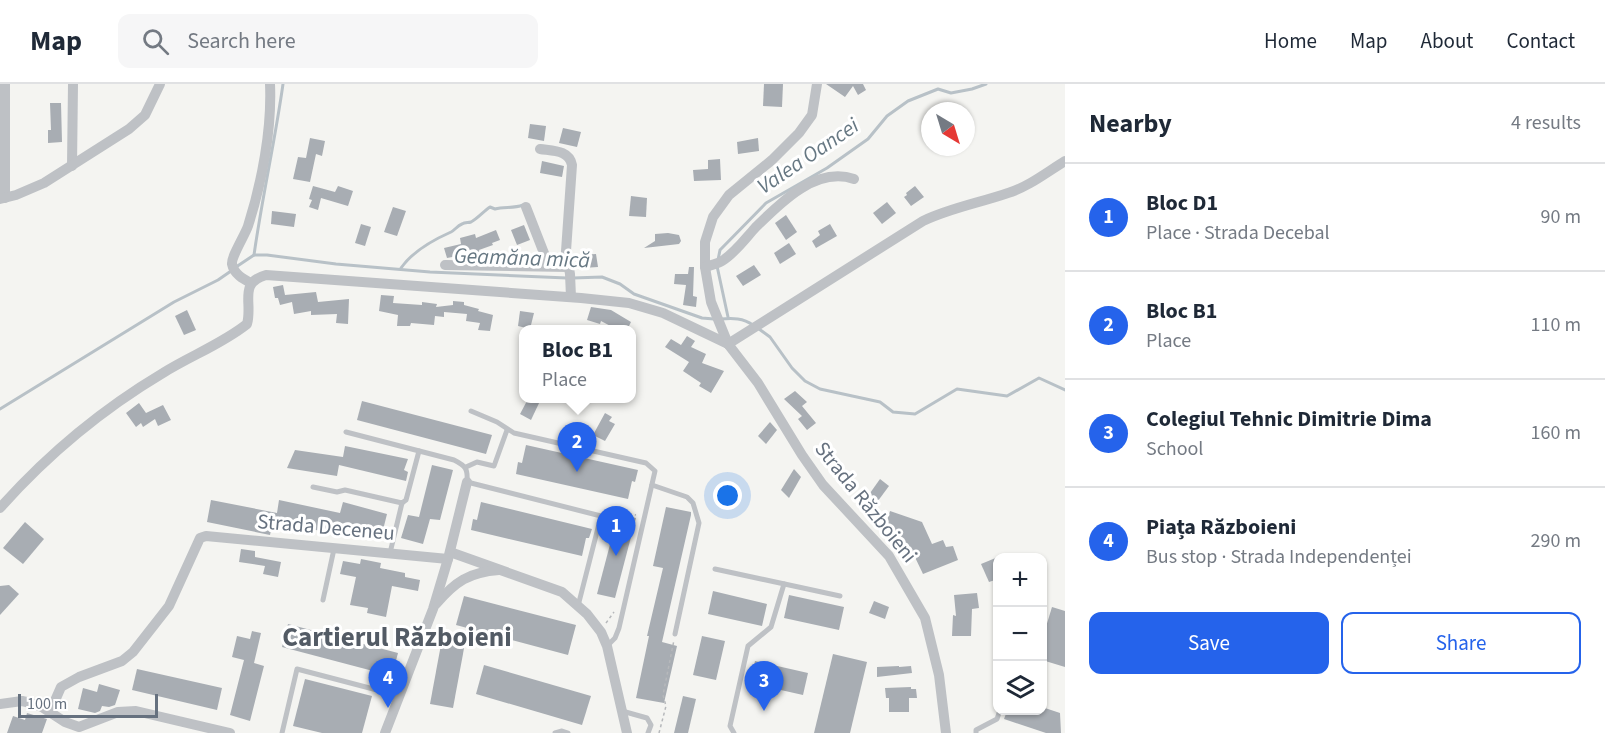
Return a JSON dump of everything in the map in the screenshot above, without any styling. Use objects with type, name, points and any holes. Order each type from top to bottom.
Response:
[{"type":"street","points":[[5,84],[3,198],[44,183],[129,129],[145,115],[160,84]]},
{"type":"street","points":[[72,166],[73,84]]},
{"type":"street","points":[[251,283],[240,277],[232,266],[232,261],[248,226],[264,159],[271,112],[270,84]]},
{"type":"street","points":[[728,344],[711,302],[714,264],[705,242],[713,217],[729,195],[772,160],[799,133],[812,115],[817,84]]},
{"type":"street","points":[[540,149],[567,154],[571,157],[566,251],[571,293]]},
{"type":"street","points":[[728,344],[922,221],[942,211],[1009,193],[1065,161]]},
{"type":"street","points":[[714,264],[796,192],[835,175],[854,179]]},
{"type":"street","points":[[526,207],[549,266]]},
{"type":"street","points":[[445,265],[549,266],[570,270]]},
{"type":"street","points":[[0,508],[26,479],[95,417],[167,370],[247,324],[251,283],[266,275],[571,293],[629,303],[663,313],[728,344]]},
{"type":"street","name":"Strada Războieni","points":[[728,344],[758,383],[823,485],[889,556],[925,618],[939,675],[946,733]]},
{"type":"street","points":[[387,733],[433,609],[467,482]]},
{"type":"street","name":"Strada Deceneu","points":[[50,712],[61,687],[79,677],[122,661],[133,652],[169,606],[200,538],[206,536],[449,555],[502,570],[562,592],[587,614],[601,632],[607,646],[627,733]]},
{"type":"street","points":[[433,609],[449,588],[460,581],[471,575],[502,570]]},
{"type":"street","points":[[0,705],[31,703],[65,722],[85,729],[118,712],[136,711],[230,733]]},
{"type":"lane","points":[[471,411],[497,422],[507,430],[646,464],[655,471],[619,628],[615,638],[607,646]]},
{"type":"lane","points":[[466,467],[477,462],[494,466],[507,430]]},
{"type":"lane","points":[[346,432],[454,460],[466,467],[467,482],[601,516],[578,606]]},
{"type":"lane","points":[[390,552],[402,503],[406,500],[419,451]]},
{"type":"lane","points":[[652,485],[687,496],[693,503],[699,523],[675,634]]},
{"type":"lane","points":[[314,487],[337,492],[345,490],[402,503]]},
{"type":"lane","points":[[323,600],[335,547]]},
{"type":"lane","points":[[715,569],[840,596]]},
{"type":"lane","points":[[734,733],[730,726],[748,646],[771,627],[784,584]]},
{"type":"lane","points":[[282,733],[297,669],[399,696]]},
{"type":"lane","points":[[622,711],[647,718],[651,725],[648,733]]},
{"type":"lane","points":[[976,733],[976,730],[997,719],[998,715]]},
{"type":"lane","points":[[555,733],[562,731],[568,733]]},
{"type":"path","points":[[601,516],[612,510],[639,516]]},
{"type":"path","points":[[601,632],[617,608]]},
{"type":"path","points":[[659,733],[666,706],[663,694],[675,634]]},
{"type":"building","points":[[764,84],[783,84],[782,107],[763,106]]},
{"type":"building","points":[[826,84],[863,84],[866,90],[858,95],[853,86],[845,97]]},
{"type":"building","points":[[50,103],[61,103],[62,142],[48,143],[48,130],[51,130]]},
{"type":"building","points":[[530,124],[546,126],[544,141],[528,138]]},
{"type":"building","points":[[563,128],[581,132],[577,147],[559,143]]},
{"type":"building","points":[[310,138],[325,141],[322,156],[316,154],[310,182],[293,179],[298,157],[306,158]]},
{"type":"building","points":[[758,138],[759,151],[738,154],[737,142]]},
{"type":"building","points":[[720,159],[721,180],[694,181],[693,170],[708,169],[708,160]]},
{"type":"building","points":[[542,161],[564,166],[562,177],[540,173]]},
{"type":"building","points":[[313,186],[335,192],[338,186],[353,191],[348,206],[321,198],[318,210],[309,207]]},
{"type":"building","points":[[915,186],[924,197],[911,206],[904,197]]},
{"type":"building","points":[[631,196],[647,198],[646,217],[629,216]]},
{"type":"building","points":[[887,202],[896,213],[882,224],[873,213]]},
{"type":"building","points":[[393,207],[406,211],[397,236],[384,232]]},
{"type":"building","points":[[272,211],[296,214],[294,227],[271,224]]},
{"type":"building","points":[[786,215],[797,232],[786,240],[775,223]]},
{"type":"building","points":[[361,224],[371,227],[365,246],[355,243]]},
{"type":"building","points":[[830,224],[837,236],[816,248],[812,241],[820,235],[818,231]]},
{"type":"building","points":[[524,225],[530,240],[517,245],[511,230]]},
{"type":"building","points":[[496,230],[500,240],[479,250],[481,258],[469,258],[468,254],[447,258],[444,248],[461,244],[460,238],[475,234],[476,238]]},
{"type":"building","points":[[655,234],[679,235],[681,241],[679,244],[644,248],[655,241]]},
{"type":"building","points":[[789,243],[796,254],[780,264],[774,253]]},
{"type":"building","points":[[596,254],[598,267],[583,268],[582,255]]},
{"type":"building","points":[[754,265],[761,275],[743,286],[736,276]]},
{"type":"building","points":[[689,267],[694,267],[693,296],[697,297],[696,307],[683,305],[686,285],[674,284],[675,274],[688,274]]},
{"type":"building","points":[[283,285],[285,295],[316,292],[318,302],[349,299],[348,324],[336,323],[337,314],[311,315],[311,311],[294,314],[292,302],[280,305],[278,298],[275,298],[273,287]]},
{"type":"building","points":[[381,295],[394,296],[393,303],[422,305],[422,302],[437,304],[436,307],[453,305],[453,301],[464,302],[464,305],[493,315],[490,331],[478,330],[480,323],[466,321],[467,314],[444,312],[444,317],[435,316],[434,325],[411,323],[410,326],[397,326],[398,315],[379,311]]},
{"type":"building","points":[[591,307],[611,310],[631,322],[630,325],[609,325],[601,321],[600,324],[587,320]]},
{"type":"building","points":[[187,310],[196,330],[184,335],[175,316]]},
{"type":"building","points":[[520,311],[534,313],[531,325],[518,326]]},
{"type":"building","points":[[687,336],[695,341],[691,347],[706,354],[702,363],[724,371],[711,393],[699,386],[701,383],[683,371],[689,362],[665,347],[671,339],[681,345]]},
{"type":"building","points":[[795,391],[807,402],[802,406],[816,423],[807,430],[798,419],[802,416],[784,399]]},
{"type":"building","points":[[362,401],[492,435],[486,454],[357,420]]},
{"type":"building","points":[[139,403],[146,413],[163,405],[171,420],[158,426],[155,419],[143,427],[141,423],[136,427],[126,413]]},
{"type":"building","points":[[526,403],[539,403],[531,420],[520,414]]},
{"type":"building","points":[[605,413],[612,417],[609,421],[615,424],[605,441],[593,435]]},
{"type":"building","points":[[770,422],[777,430],[766,444],[758,436]]},
{"type":"building","points":[[526,445],[638,470],[635,482],[632,481],[628,499],[516,474],[518,462],[522,463]]},
{"type":"building","points":[[345,446],[408,459],[404,470],[408,472],[406,481],[339,465],[337,476],[287,468],[295,450],[343,457]]},
{"type":"building","points":[[432,465],[453,470],[440,520],[430,519],[423,544],[401,538],[408,515],[419,517]]},
{"type":"building","points":[[794,469],[801,477],[789,498],[781,490]]},
{"type":"building","points":[[880,479],[889,486],[872,509],[863,503]]},
{"type":"building","points":[[211,500],[277,513],[279,500],[340,513],[343,502],[387,514],[382,534],[337,522],[335,534],[273,521],[270,535],[207,522]]},
{"type":"building","points":[[481,502],[592,529],[589,538],[586,538],[582,556],[471,530],[473,519],[477,520]]},
{"type":"building","points":[[666,507],[691,512],[691,515],[662,642],[677,646],[664,703],[636,698],[649,636],[647,636],[663,568],[653,566]]},
{"type":"building","points":[[890,511],[922,522],[932,544],[943,540],[946,547],[953,546],[958,560],[923,574],[912,551],[902,555],[900,545],[903,544],[900,533],[885,527]]},
{"type":"building","points":[[618,514],[636,518],[615,598],[597,594]]},
{"type":"building","points":[[25,522],[44,539],[23,564],[3,548]]},
{"type":"building","points":[[241,549],[255,551],[255,557],[281,562],[278,577],[263,574],[265,566],[239,562]]},
{"type":"building","points":[[361,559],[381,563],[380,568],[405,573],[405,577],[420,580],[418,591],[392,586],[386,617],[367,613],[368,608],[350,605],[356,577],[340,574],[343,561],[360,564]]},
{"type":"building","points":[[993,559],[993,581],[989,582],[981,564]]},
{"type":"building","points":[[9,585],[19,594],[0,615],[0,586]]},
{"type":"building","points":[[713,591],[767,604],[762,626],[708,614]]},
{"type":"building","points":[[977,593],[979,608],[972,609],[971,636],[952,636],[953,615],[956,616],[954,595]]},
{"type":"building","points":[[789,595],[844,607],[839,630],[784,618]]},
{"type":"building","points":[[464,596],[576,625],[568,655],[456,625]]},
{"type":"building","points":[[874,601],[889,607],[885,619],[869,613]]},
{"type":"building","points":[[1052,607],[1065,611],[1065,667],[1047,662],[1047,624]]},
{"type":"building","points":[[288,624],[398,653],[392,676],[282,647]]},
{"type":"building","points":[[252,631],[261,633],[254,663],[264,666],[250,721],[230,715],[244,660],[232,657],[237,636],[250,639]]},
{"type":"building","points":[[702,636],[725,641],[716,680],[693,675]]},
{"type":"building","points":[[442,639],[465,643],[453,708],[430,704]]},
{"type":"building","points":[[833,654],[867,662],[850,733],[814,733]]},
{"type":"building","points":[[755,661],[808,673],[803,695],[750,683]]},
{"type":"building","points":[[484,665],[591,696],[582,725],[476,694]]},
{"type":"building","points":[[911,666],[912,673],[877,677],[877,667]]},
{"type":"building","points":[[137,669],[222,688],[217,710],[132,690]]},
{"type":"building","points":[[305,679],[372,696],[362,733],[322,733],[293,726]]},
{"type":"building","points":[[99,684],[120,690],[115,705],[102,706],[100,711],[95,713],[78,709],[83,688],[97,692]]},
{"type":"building","points":[[911,687],[911,689],[916,689],[917,698],[909,698],[909,712],[889,712],[889,698],[886,698],[885,688]]},
{"type":"building","points":[[683,696],[696,699],[688,733],[674,733]]},
{"type":"building","points":[[1047,709],[1060,713],[1061,733],[1046,733],[1004,719],[1006,715],[1047,715]]},
{"type":"building","points":[[27,713],[47,719],[42,733],[7,733],[13,716],[25,720]]},
{"type":"waterway","points":[[254,255],[283,84]]},
{"type":"waterway","name":"Valea Oancei","points":[[718,260],[720,250],[766,203],[827,168],[868,139],[887,116],[908,101],[938,89],[951,93],[986,84]]},
{"type":"waterway","points":[[401,268],[423,247],[460,225],[473,221],[490,207],[495,209],[523,205]]},
{"type":"waterway","name":"Geamăna mică","points":[[236,267],[254,255],[267,255],[430,272],[567,278]]},
{"type":"waterway","name":"Valea Oancei","points":[[717,266],[728,317]]},
{"type":"waterway","name":"Geamăna mică","points":[[0,409],[174,302],[231,271]]},
{"type":"waterway","name":"Geamăna mică","points":[[573,278],[602,277],[620,284],[634,294],[702,318],[714,319]]},
{"type":"waterway","name":"Geamăna mică","points":[[721,319],[738,319],[753,325]]},
{"type":"waterway","name":"Geamăna mică","points":[[759,329],[770,337],[792,368],[805,381],[820,389],[880,402],[893,412],[915,414],[957,389],[1007,396],[1039,378],[1065,390]]},
{"type":"place","name":"Bloc B1","points":[[577,472]]},
{"type":"place","name":"Bloc D1","points":[[616,556]]},
{"type":"place","name":"Piața Războieni","points":[[388,708]]},
{"type":"place","name":"Colegiul Tehnic Dimitrie Dima","points":[[764,711]]},
{"type":"district","name":"Cartierul Războieni","points":[[397,637]]}]
